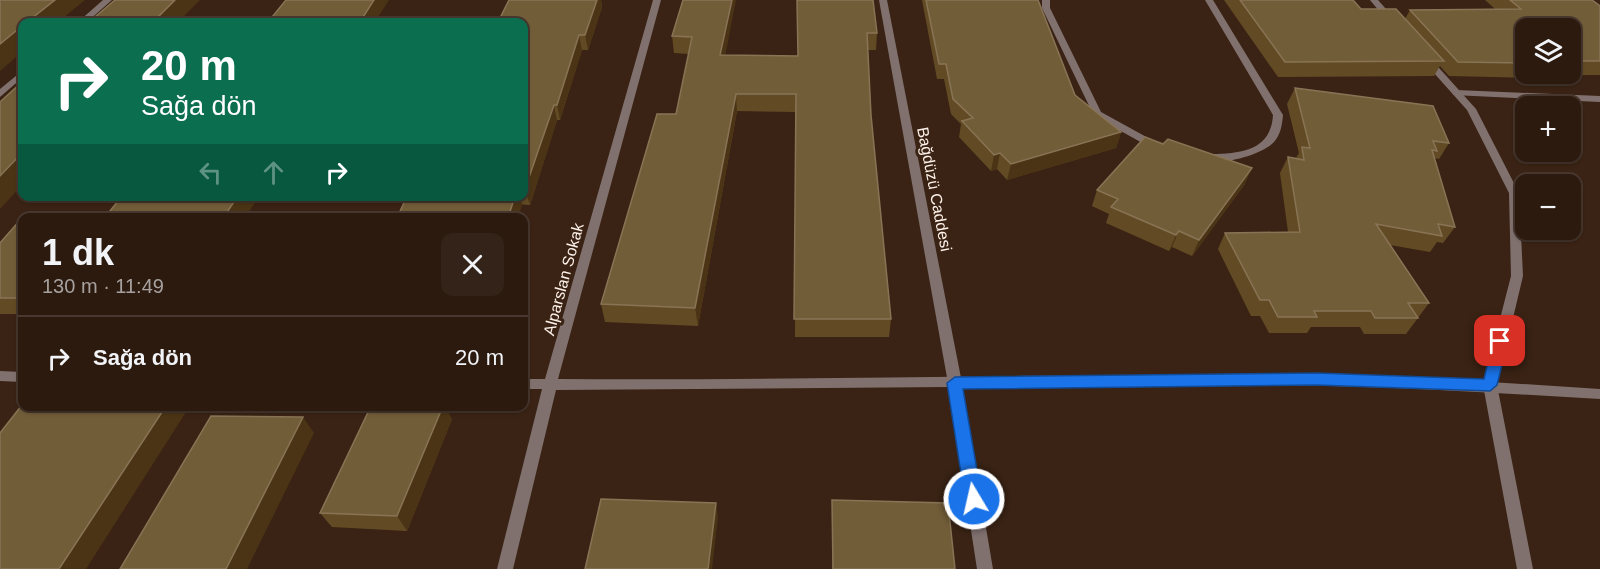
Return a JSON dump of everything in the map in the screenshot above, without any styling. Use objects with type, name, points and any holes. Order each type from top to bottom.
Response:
[{"type":"street","points":[[87,18],[108,0]]},
{"type":"street","name":"Alparslan Sokak","points":[[506,569],[550,385],[657,0]]},
{"type":"street","name":"Bağdüzü Caddesi","points":[[883,0],[955,383],[985,569]]},
{"type":"street","points":[[1046,0],[1046,8],[1097,114],[1134,136],[1164,149]]},
{"type":"street","points":[[1190,155],[1223,157],[1251,152],[1271,140],[1279,124],[1278,115],[1209,0]]},
{"type":"street","points":[[1374,0],[1404,34]]},
{"type":"street","points":[[1419,51],[1471,109],[1515,194],[1517,276],[1490,385],[1525,569]]},
{"type":"street","points":[[0,94],[18,78]]},
{"type":"street","points":[[1456,93],[1600,99]]},
{"type":"street","points":[[0,376],[18,377]]},
{"type":"street","points":[[528,384],[1316,379],[1490,385],[1600,394]]},
{"type":"building","points":[[0,0],[55,0],[32,18],[18,18],[18,29],[0,44]]},
{"type":"building","points":[[115,0],[175,0],[157,18],[94,18]]},
{"type":"building","points":[[286,0],[374,0],[363,18],[271,18]]},
{"type":"building","points":[[509,0],[597,0],[585,35],[579,35],[557,105],[554,105],[528,180],[528,18],[500,18]]},
{"type":"building","points":[[683,0],[732,0],[720,55],[798,56],[797,0],[873,0],[877,33],[867,33],[871,115],[891,319],[794,319],[796,94],[736,94],[695,308],[601,304],[657,114],[676,114],[692,37],[672,36]]},
{"type":"building","points":[[926,0],[1038,0],[1075,95],[1121,132],[1011,164],[1000,153],[994,155],[962,121],[973,118],[953,99],[946,64],[939,64]]},
{"type":"building","points":[[1240,0],[1353,0],[1361,9],[1396,9],[1444,61],[1285,62]]},
{"type":"building","points":[[1510,0],[1592,0],[1600,6],[1600,61],[1581,61],[1581,18],[1515,18],[1515,63],[1458,62],[1410,10],[1521,9]]},
{"type":"building","points":[[18,86],[18,157],[0,176],[0,102]]},
{"type":"building","points":[[1295,88],[1433,106],[1449,143],[1433,141],[1437,151],[1432,150],[1455,227],[1438,224],[1442,236],[1376,224],[1429,303],[1408,303],[1418,318],[1375,318],[1371,311],[1314,311],[1317,317],[1278,317],[1269,300],[1260,300],[1225,233],[1300,232],[1288,157],[1304,160],[1302,147],[1310,148]]},
{"type":"building","points":[[1145,137],[1163,144],[1168,139],[1252,168],[1199,240],[1179,231],[1176,235],[1111,207],[1118,199],[1097,190]]},
{"type":"building","points":[[118,201],[235,201],[226,213],[108,213]]},
{"type":"building","points":[[405,201],[513,201],[510,213],[399,213]]},
{"type":"building","points":[[18,223],[18,298],[0,298],[0,243]]},
{"type":"building","points":[[18,410],[163,411],[59,569],[0,569],[0,433]]},
{"type":"building","points":[[369,411],[441,411],[397,516],[320,513]]},
{"type":"building","points":[[211,416],[303,417],[226,569],[120,569]]},
{"type":"building","points":[[601,499],[716,503],[708,569],[585,569]]},
{"type":"building","points":[[832,500],[948,503],[955,569],[833,569]]},
{"type":"route","points":[[974,499],[955,383],[1316,379],[1490,385],[1500,341]]}]
